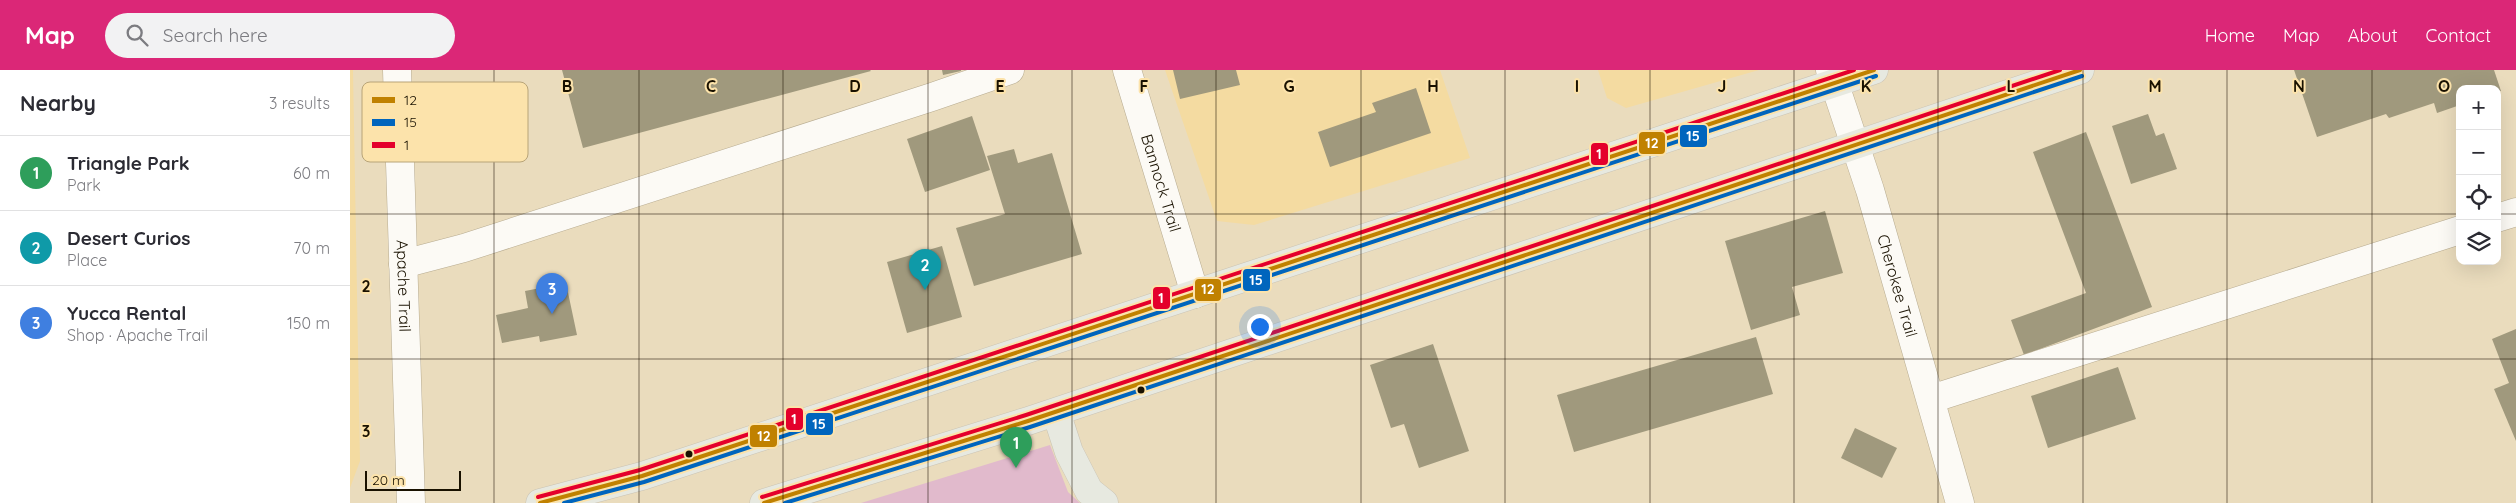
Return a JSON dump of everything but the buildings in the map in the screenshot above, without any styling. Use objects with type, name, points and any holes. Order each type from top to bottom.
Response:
[{"type":"main road","points":[[540,503],[642,476],[1195,294],[1832,76],[1874,70]]},
{"type":"main road","points":[[764,503],[1056,412],[2080,70]]},
{"type":"main road","points":[[1056,412],[1069,452],[1090,491],[1104,503]]},
{"type":"street","points":[[404,264],[473,245],[1010,70]]},
{"type":"street","name":"Bannock Trail","points":[[1127,70],[1195,294]]},
{"type":"street","name":"Cherokee Trail","points":[[1832,76],[1870,190],[1960,503]]},
{"type":"street","name":"Apache Trail","points":[[400,162],[411,503]]},
{"type":"street","points":[[2501,217],[2516,212]]},
{"type":"street","points":[[1931,399],[2456,231]]},
{"type":"shaded area","points":[[350,70],[353,70],[360,461],[350,488]]},
{"type":"shaded area","points":[[1165,70],[1440,70],[1470,158],[1254,225],[1217,221]]},
{"type":"shaded area","points":[[1598,70],[1759,70],[1626,108],[1607,98]]},
{"type":"shaded area","points":[[1050,445],[1068,492],[1080,503],[861,503]]},
{"type":"transit line","name":"1","points":[[538,497],[640,470],[1854,70]]},
{"type":"transit line","name":"12","points":[[540,503],[642,476],[1874,70]]},
{"type":"transit line","name":"1","points":[[762,497],[1026,415],[2060,70]]},
{"type":"transit line","name":"12","points":[[764,503],[1028,421],[2080,70]]},
{"type":"transit line","name":"15","points":[[564,503],[644,482],[1876,76]]},
{"type":"transit line","name":"15","points":[[785,503],[1030,427],[2082,76]]},
{"type":"place","name":"Desert Curios","points":[[925,290]]},
{"type":"place","name":"Yucca Rental","points":[[552,314]]},
{"type":"place","name":"Triangle Park","points":[[1016,468]]}]
